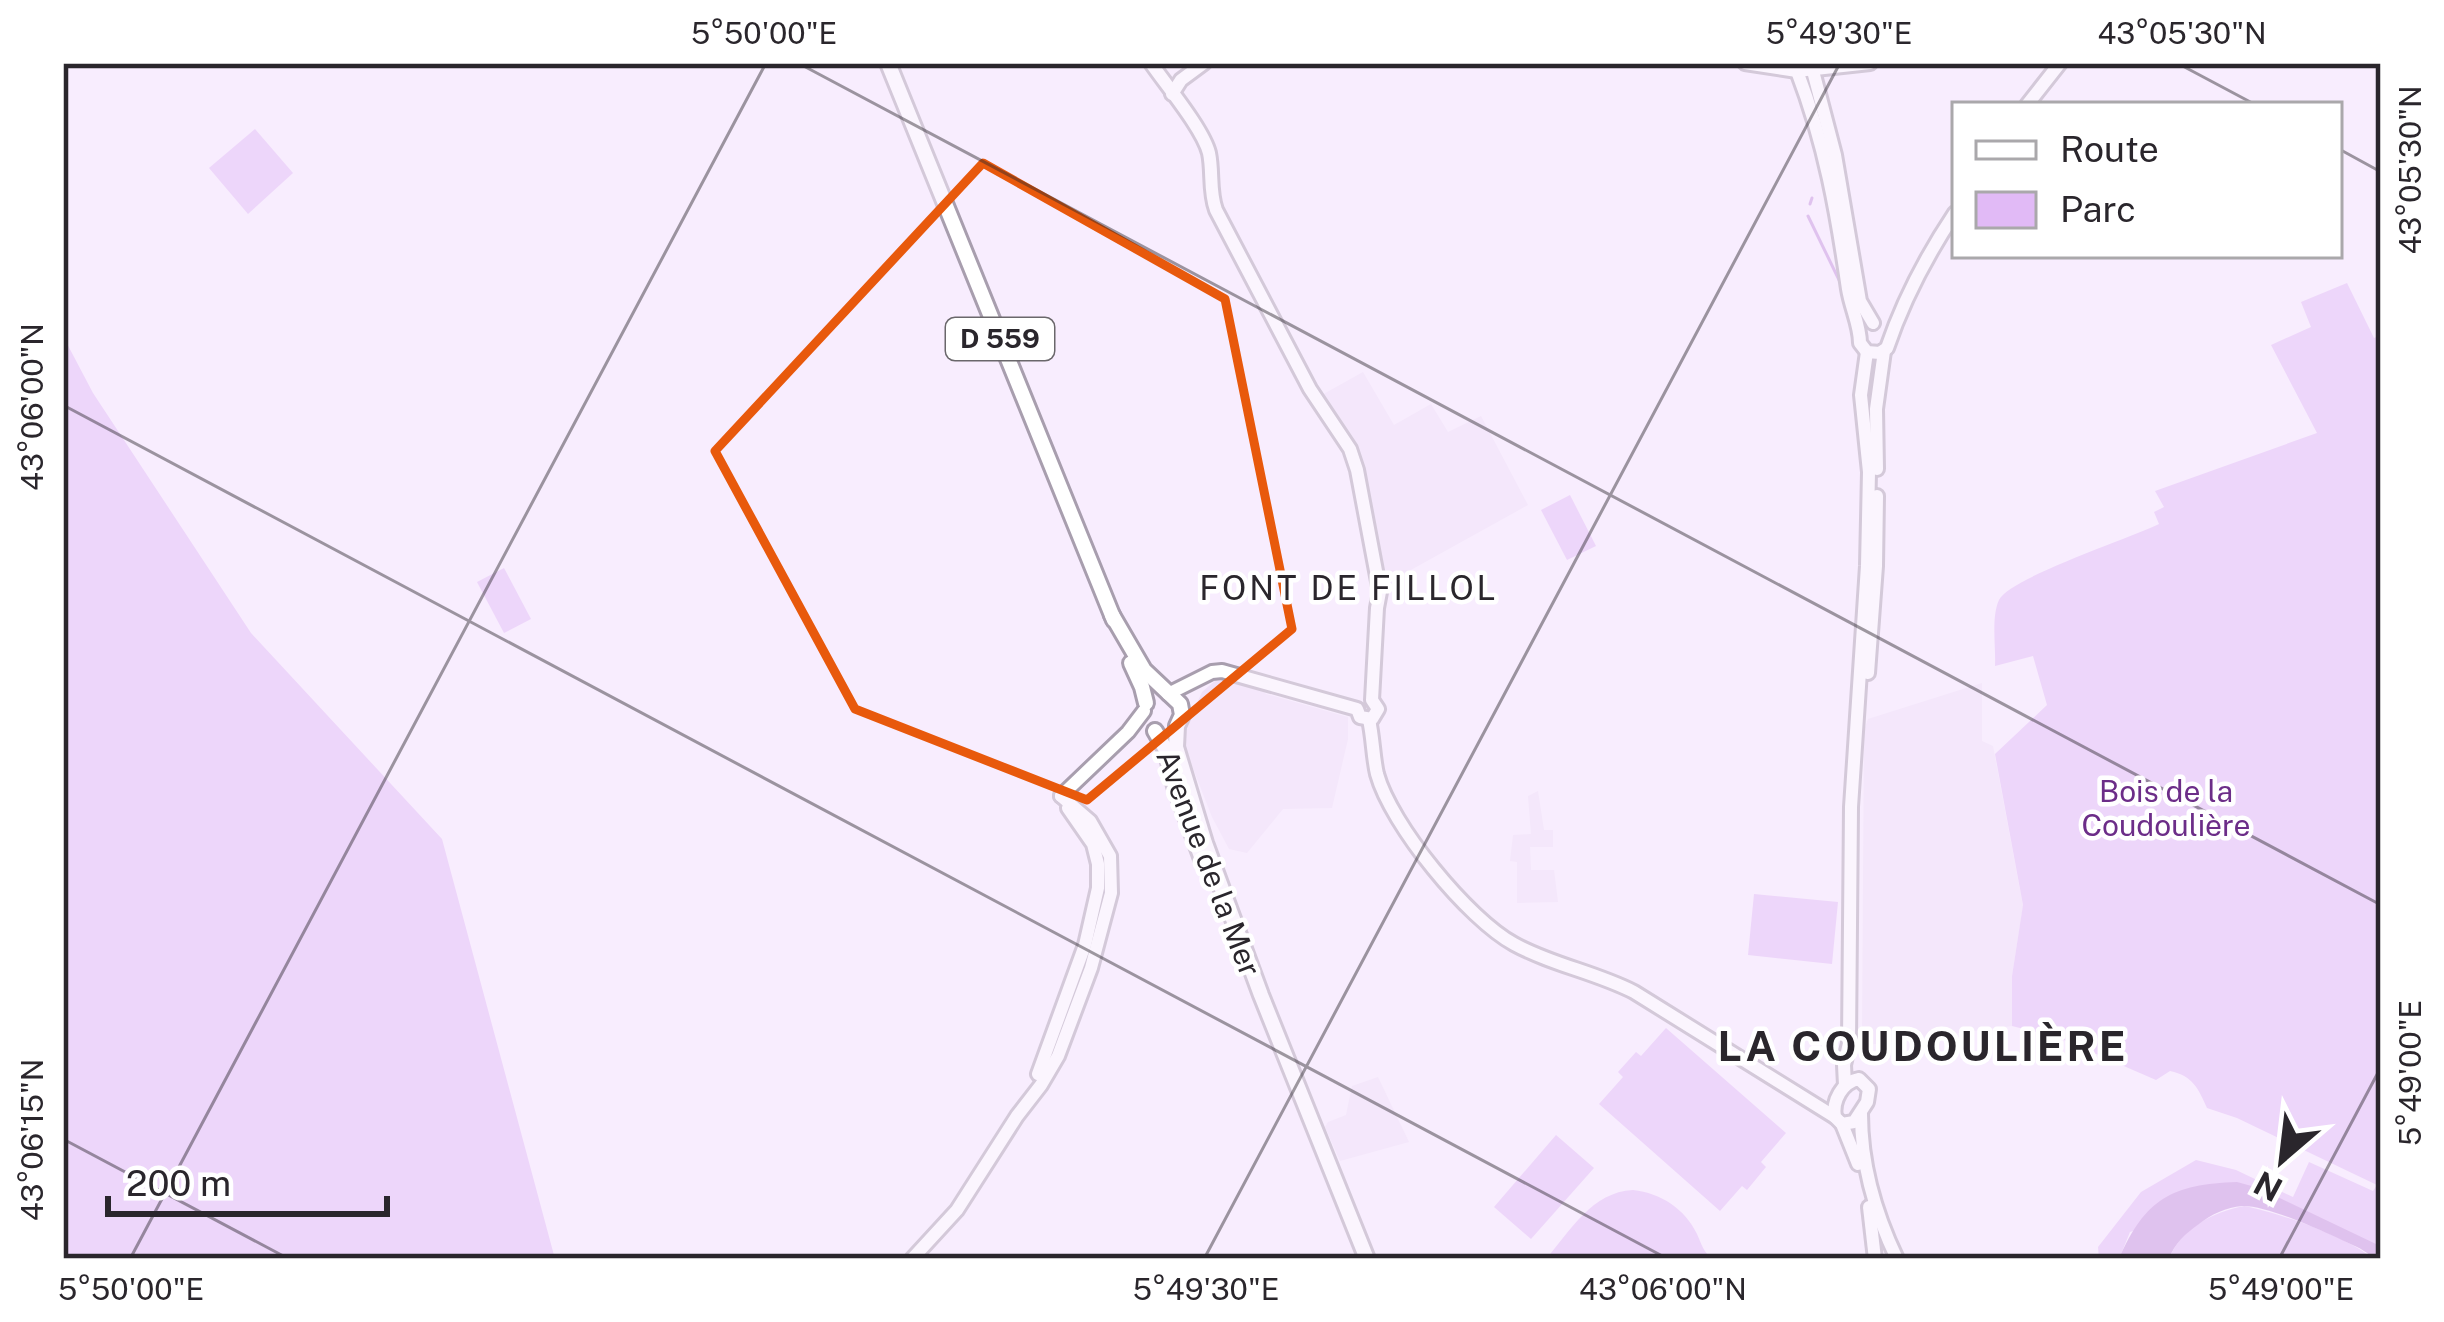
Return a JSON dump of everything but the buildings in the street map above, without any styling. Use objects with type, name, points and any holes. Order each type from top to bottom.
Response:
[{"type":"main road","name":"Avenue de la Mer","points":[[889,63],[1139,679],[1193,837],[1252,984],[1261,995]]},
{"type":"main road","name":"Avenue de la Mer","points":[[1112,615],[1144,670],[1168,694]]},
{"type":"main road","points":[[1168,694],[1182,710],[1177,726],[1167,732],[1149,718],[1155,695],[1168,694]]},
{"type":"main road","name":"Avenue de la Mer","points":[[1177,726],[1176,747],[1192,802],[1261,995],[1366,1259]]},
{"type":"street","points":[[1151,63],[1208,150],[1216,210],[1310,389],[1350,449],[1381,592],[1372,700],[1377,712],[1369,720]]},
{"type":"street","points":[[1172,94],[1181,80],[1204,63]]},
{"type":"street","points":[[1745,63],[1797,71],[1870,63]]},
{"type":"street","points":[[2029,102],[2060,63]]},
{"type":"street","points":[[1813,70],[1835,155],[1859,301],[1876,328],[1890,344],[1876,354],[1867,352],[1859,343],[1876,328],[1898,317],[1952,218]]},
{"type":"street","points":[[1797,71],[1826,155],[1852,315],[1876,328]]},
{"type":"street","points":[[1852,779],[1871,632],[1877,536],[1876,409],[1884,351]]},
{"type":"street","points":[[1867,352],[1861,395],[1869,472],[1868,566],[1852,779],[1848,1050],[1834,1108],[1849,1135],[1864,1185],[1875,1259]]},
{"type":"street","points":[[1168,694],[1222,671],[1357,709]]},
{"type":"street","points":[[1182,710],[1196,682]]},
{"type":"street","points":[[1369,720],[1360,717],[1357,709],[1360,701],[1372,700]]},
{"type":"street","points":[[912,1259],[957,1210],[1058,1056],[1091,968],[1111,893],[1112,869],[1107,847],[1090,820],[1061,796],[1149,718]]},
{"type":"street","points":[[1369,720],[1378,776],[1401,823],[1437,872],[1492,929],[1514,944],[1634,992],[1839,1120],[1854,1122],[1870,1095],[1848,1050]]},
{"type":"street","points":[[1806,1097],[1842,1090],[1859,1078]]},
{"type":"street","points":[[1861,1114],[1870,1187],[1897,1259]]},
{"type":"highlighted area","points":[[983,163],[1225,299],[1292,629],[1087,800],[855,709],[715,451]]},
{"type":"shaded area","points":[[1363,372],[1394,425],[1431,404],[1448,432],[1481,416],[1528,505],[1409,571],[1395,577],[1383,571],[1353,437],[1320,396]]},
{"type":"shaded area","points":[[1217,679],[1239,680],[1266,694],[1348,717],[1348,739],[1332,808],[1283,809],[1247,853],[1229,849],[1187,753],[1185,736],[1191,716],[1202,692]]},
{"type":"shaded area","points":[[1982,683],[1982,741],[1993,746],[2023,906],[2012,976],[2012,1026],[1867,1045],[1862,1041],[1864,730],[1868,719]]},
{"type":"shaded area","points":[[1538,791],[1544,830],[1553,830],[1553,847],[1530,847],[1531,870],[1554,870],[1558,902],[1517,903],[1517,862],[1510,861],[1513,835],[1531,834],[1528,796]]},
{"type":"shaded area","points":[[1378,1077],[1409,1142],[1340,1161],[1325,1127],[1346,1115],[1352,1086]]},
{"type":"shaded area","points":[[2237,1182],[2376,1244],[2381,1259],[2300,1222],[2242,1206],[2203,1221],[2181,1239],[2169,1259],[2119,1259],[2139,1222],[2163,1199],[2195,1186]]},
{"type":"green space","points":[[255,129],[293,173],[248,214],[209,168]]},
{"type":"green space","name":"Bois de la Coudoulière","points":[[2347,283],[2374,338],[2381,335],[2381,868],[2377,874],[2381,893],[2381,1248],[2258,1188],[2130,1232],[2119,1259],[2099,1259],[2098,1247],[2141,1192],[2196,1160],[2236,1170],[2293,1197],[2309,1162],[2373,1191],[2377,1185],[2207,1108],[2194,1084],[2178,1073],[2170,1071],[2156,1080],[2057,1037],[2012,1026],[2012,976],[2023,905],[1995,754],[2047,705],[2033,656],[1995,666],[1997,607],[2008,591],[2024,581],[2159,524],[2154,512],[2164,507],[2155,491],[2317,433],[2271,345],[2311,327],[2301,302]]},
{"type":"green space","points":[[63,336],[93,393],[251,633],[442,839],[555,1259],[63,1259]]},
{"type":"green space","points":[[1570,495],[1596,546],[1567,560],[1541,510]]},
{"type":"green space","points":[[504,568],[531,619],[504,633],[477,582]]},
{"type":"green space","points":[[1754,894],[1838,902],[1832,964],[1748,955]]},
{"type":"green space","points":[[1666,1028],[1786,1133],[1761,1162],[1766,1167],[1747,1190],[1742,1186],[1720,1211],[1599,1104],[1623,1077],[1618,1072],[1636,1052],[1641,1056]]},
{"type":"green space","points":[[1556,1135],[1594,1168],[1531,1239],[1494,1207]]},
{"type":"green space","points":[[1633,1190],[1679,1210],[1712,1259],[1546,1259],[1594,1205]]},
{"type":"green space","points":[[2244,1206],[2312,1226],[2373,1259],[2169,1259],[2181,1238],[2199,1223]]},
{"type":"waterway","points":[[1810,204],[1812,198]]},
{"type":"waterway","points":[[1808,216],[1841,284]]},
{"type":"district","name":"FONT DE FILLOL","points":[[1349,588]]},
{"type":"district","name":"LA COUDOULIÈRE","points":[[1923,1046]]}]
